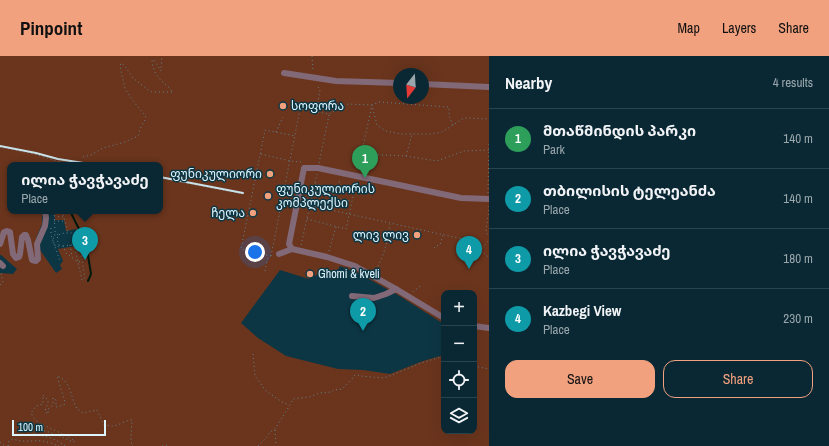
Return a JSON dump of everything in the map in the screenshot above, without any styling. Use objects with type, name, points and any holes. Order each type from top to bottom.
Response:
[{"type":"street","points":[[284,73],[336,82],[393,83]]},
{"type":"street","points":[[429,84],[489,87]]},
{"type":"street","points":[[292,249],[289,244],[304,168],[318,168],[461,198],[489,199]]},
{"type":"street","points":[[0,244],[4,232],[10,232],[13,254],[16,258],[20,254],[22,237],[24,234],[28,240],[32,260],[36,261],[38,259],[37,244],[45,226],[45,214]]},
{"type":"street","points":[[279,254],[292,249],[299,250],[355,266],[441,316]]},
{"type":"street","points":[[352,296],[374,298],[396,289]]},
{"type":"street","points":[[477,326],[489,328]]},
{"type":"path","points":[[83,157],[91,155],[103,148],[125,142],[136,137],[139,134],[146,118],[125,89],[120,66],[121,63],[133,78],[148,90],[152,92],[174,92],[155,74],[152,60],[154,60],[161,71],[162,56]]},
{"type":"path","points":[[312,56],[313,68]]},
{"type":"path","points":[[316,112],[320,90]]},
{"type":"path","points":[[271,256],[300,109],[329,114],[348,104],[372,105],[379,102],[449,107],[449,116],[453,125]]},
{"type":"path","points":[[372,105],[377,125],[386,131],[401,134],[430,134],[442,132],[464,118],[489,119]]},
{"type":"path","points":[[307,219],[346,229],[372,105]]},
{"type":"path","points":[[299,250],[315,184],[329,114]]},
{"type":"path","points":[[276,133],[283,117]]},
{"type":"path","points":[[279,254],[271,256],[241,249],[265,130],[295,136]]},
{"type":"path","points":[[406,156],[412,134]]},
{"type":"path","points":[[489,144],[488,189],[489,188]]},
{"type":"path","points":[[0,147],[34,154],[60,162]]},
{"type":"path","points":[[362,154],[406,156],[437,161],[464,151],[489,150]]},
{"type":"path","points":[[260,154],[293,161]]},
{"type":"path","points":[[67,160],[80,162],[80,160]]},
{"type":"path","points":[[336,198],[341,174]]},
{"type":"path","points":[[163,179],[243,194]]},
{"type":"path","points":[[315,184],[341,189]]},
{"type":"path","points":[[313,193],[352,201]]},
{"type":"path","points":[[282,200],[296,203]]},
{"type":"path","points":[[306,205],[463,239],[466,245],[481,250],[489,258]]},
{"type":"path","points":[[489,206],[486,228],[486,233],[489,235]]},
{"type":"path","points":[[63,214],[68,233]]},
{"type":"path","points":[[59,246],[57,240],[58,234],[55,232],[54,216],[64,217]]},
{"type":"path","points":[[54,221],[65,221]]},
{"type":"path","points":[[372,276],[385,250],[390,223]]},
{"type":"path","points":[[330,248],[336,226]]},
{"type":"path","points":[[51,228],[50,235],[60,261]]},
{"type":"path","points":[[75,233],[54,235],[53,242],[56,247],[59,246],[63,246],[76,244],[79,244],[85,278],[82,280],[76,244]]},
{"type":"path","points":[[434,248],[440,245],[443,234]]},
{"type":"path","points":[[481,250],[489,240]]},
{"type":"path","points":[[70,245],[72,258]]},
{"type":"path","points":[[63,246],[66,254],[78,262],[82,261]]},
{"type":"path","points":[[265,271],[268,255]]},
{"type":"path","points":[[2,265],[1,273],[3,282]]},
{"type":"path","points":[[0,285],[3,282]]},
{"type":"path","points":[[408,297],[420,286]]},
{"type":"path","points":[[253,354],[254,376],[266,391],[282,402],[290,405]]},
{"type":"path","points":[[258,446],[270,432],[275,429],[293,400],[342,389],[354,375],[383,378],[441,357]]},
{"type":"path","points":[[477,367],[489,369]]},
{"type":"path","points":[[53,398],[56,400],[56,407],[64,405],[65,402],[57,376],[59,376],[68,386],[78,410],[83,413],[97,410],[104,425],[111,426],[132,420],[131,439],[133,446]]},
{"type":"path","points":[[48,403],[48,400],[43,396],[42,404],[36,406],[31,413],[33,418],[43,426],[74,441],[73,442],[51,432],[39,429],[28,429],[40,436],[54,439],[65,446]]},
{"type":"path","points":[[53,398],[53,405],[48,409],[48,414],[45,412],[46,407],[53,398]]},
{"type":"path","points":[[275,429],[276,446]]},
{"type":"path","points":[[0,442],[7,446],[9,441],[13,439],[21,442],[45,441],[59,446]]},
{"type":"path","points":[[162,446],[168,446]]},
{"type":"shaded area","points":[[0,56],[489,56],[489,446],[0,446],[0,273],[13,274],[17,269],[0,255]],"holes":[[[7,162],[163,162],[163,214],[55,214],[55,220],[64,220],[66,231],[76,229],[80,235],[82,245],[58,249],[63,261],[60,265],[62,269],[56,273],[40,250],[36,238],[42,224],[42,214],[7,214]],[[340,266],[358,273],[398,295],[441,322],[441,290],[477,290],[477,434],[441,434],[441,356],[390,374],[363,370],[338,369],[286,356],[258,338],[241,323],[280,270],[309,279],[320,273],[333,279]]]},
{"type":"waterway","points":[[72,214],[81,233],[84,252],[88,255],[91,274],[88,281]]},
{"type":"railway","points":[[0,146],[77,162]]},
{"type":"railway","points":[[163,178],[243,193]]},
{"type":"place","name":"სოფორა","points":[[283,106]]},
{"type":"place","name":"ფუნიკულიორი","points":[[270,174]]},
{"type":"place","name":"მთაწმინდის პარკი","points":[[365,178]]},
{"type":"place","name":"ფუნიკულიორის კომპლექსი","points":[[268,196]]},
{"type":"place","name":"ჩელა","points":[[253,213]]},
{"type":"place","name":"ლივ ლივ","points":[[417,235]]},
{"type":"place","name":"ილია ჭავჭავაძე","points":[[85,260]]},
{"type":"place","name":"Kazbegi View","points":[[469,269]]},
{"type":"place","name":"Ghomi & kveli","points":[[310,274]]},
{"type":"place","name":"თბილისის ტელეანძა","points":[[363,331]]}]
